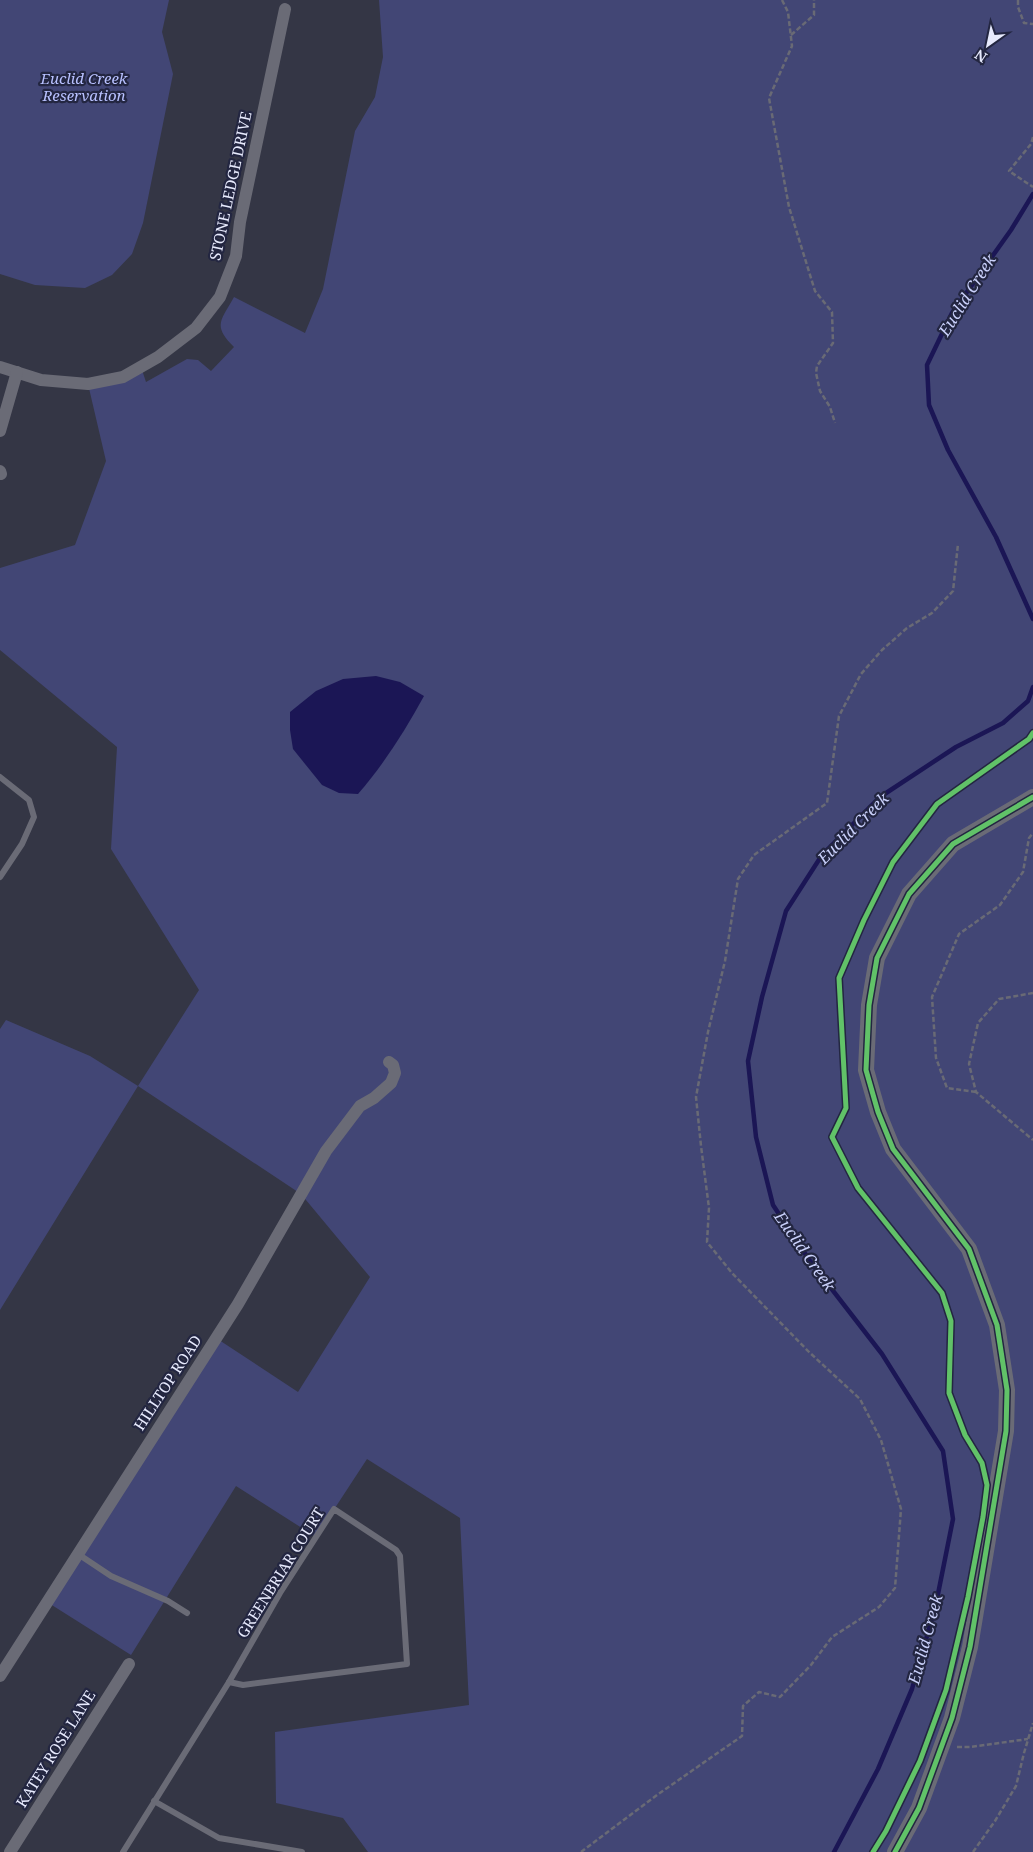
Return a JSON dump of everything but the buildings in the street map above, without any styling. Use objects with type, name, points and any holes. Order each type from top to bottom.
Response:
[{"type":"street","name":"STONE LEDGE DRIVE","points":[[0,367],[41,380],[88,384],[123,377],[158,357],[196,328],[220,296],[236,256],[240,222],[285,9]]},
{"type":"street","points":[[0,432],[17,372]]},
{"type":"street","points":[[895,1852],[920,1808],[952,1718],[970,1647],[1006,1431],[1007,1390],[997,1325],[969,1249],[893,1149],[878,1112],[866,1070],[868,1005],[877,958],[909,894],[953,844],[1033,797]]},
{"type":"street","name":"HILLTOP ROAD","points":[[0,1676],[238,1304],[326,1151],[360,1106],[374,1098],[391,1083],[395,1073],[390,1062]]},
{"type":"street","name":"KATEY ROSE LANE","points":[[10,1852],[129,1664]]},
{"type":"lane","points":[[0,777],[29,800],[34,817],[22,844],[0,877]]},
{"type":"lane","name":"GREENBRIAR COURT","points":[[123,1852],[229,1682],[280,1593],[334,1509],[396,1550],[400,1556],[406,1664],[243,1685],[229,1682]]},
{"type":"lane","points":[[78,1554],[111,1576],[154,1594],[188,1613]]},
{"type":"lane","points":[[154,1801],[219,1838],[302,1852]]},
{"type":"path","points":[[782,0],[788,12],[792,46],[769,98],[789,208],[815,291],[832,312],[833,343],[817,366],[816,373],[820,391],[830,407],[835,422]]},
{"type":"path","points":[[791,35],[814,15],[814,0]]},
{"type":"path","points":[[1018,0],[1018,7],[1024,23],[1033,24]]},
{"type":"path","points":[[1033,137],[1031,144],[1009,171],[1033,187]]},
{"type":"path","points":[[580,1852],[657,1795],[742,1736],[743,1706],[759,1692],[780,1697],[810,1665],[832,1637],[879,1607],[895,1588],[901,1509],[881,1440],[860,1399],[809,1352],[732,1273],[708,1242],[709,1208],[700,1146],[696,1097],[708,1032],[726,961],[738,879],[754,855],[827,803],[839,716],[862,674],[882,650],[907,628],[932,613],[953,591],[958,544]]},
{"type":"path","points":[[1033,833],[1029,838],[1023,872],[1000,905],[959,934],[932,996],[936,1058],[947,1088],[976,1092],[1033,1140]]},
{"type":"path","points":[[976,1092],[969,1064],[978,1023],[999,999],[1033,994]]},
{"type":"path","points":[[973,1852],[996,1821],[1016,1786],[1033,1724]]},
{"type":"path","points":[[953,1746],[970,1747],[1028,1739]]},
{"type":"green space","name":"Euclid Creek Reservation","points":[[0,0],[169,0],[162,32],[173,74],[143,223],[132,254],[112,275],[85,288],[35,285],[0,274]]},
{"type":"green space","points":[[379,0],[1033,0],[1033,1852],[368,1852],[343,1818],[276,1803],[275,1732],[469,1705],[460,1518],[367,1459],[316,1537],[236,1486],[131,1655],[47,1602],[216,1338],[298,1392],[370,1277],[301,1194],[138,1086],[199,990],[111,849],[117,747],[0,650],[0,568],[75,545],[106,461],[88,384],[141,367],[146,382],[187,359],[198,360],[211,371],[234,347],[223,333],[221,323],[234,297],[305,333],[323,289],[355,131],[375,97],[383,57]]},
{"type":"green space","points":[[6,1020],[90,1056],[138,1086],[0,1310],[0,1029]]},
{"type":"shaded area","points":[[376,676],[400,682],[424,696],[394,747],[358,794],[339,793],[322,785],[293,749],[290,712],[316,691],[343,679]]},
{"type":"waterway","name":"Euclid Creek","points":[[1033,194],[1011,230],[952,313],[927,365],[929,405],[948,450],[996,537],[1033,619]]},
{"type":"waterway","name":"Euclid Creek","points":[[834,1852],[878,1769],[912,1689],[936,1604],[953,1519],[943,1451],[882,1354],[810,1261],[773,1205],[756,1137],[748,1061],[762,997],[786,911],[822,855],[880,797],[956,747],[1003,723],[1028,701],[1033,687]]},
{"type":"cycle path","points":[[873,1852],[886,1831],[920,1761],[946,1690],[968,1597],[987,1485],[982,1463],[965,1435],[949,1393],[951,1321],[942,1293],[858,1188],[832,1137],[846,1108],[839,978],[864,920],[893,862],[937,804],[1029,739],[1033,733]]},
{"type":"cycle path","points":[[895,1852],[919,1808],[952,1718],[970,1647],[1006,1431],[1007,1390],[997,1325],[969,1249],[893,1149],[878,1112],[866,1070],[869,1005],[877,958],[909,894],[953,844],[1033,797]]}]
